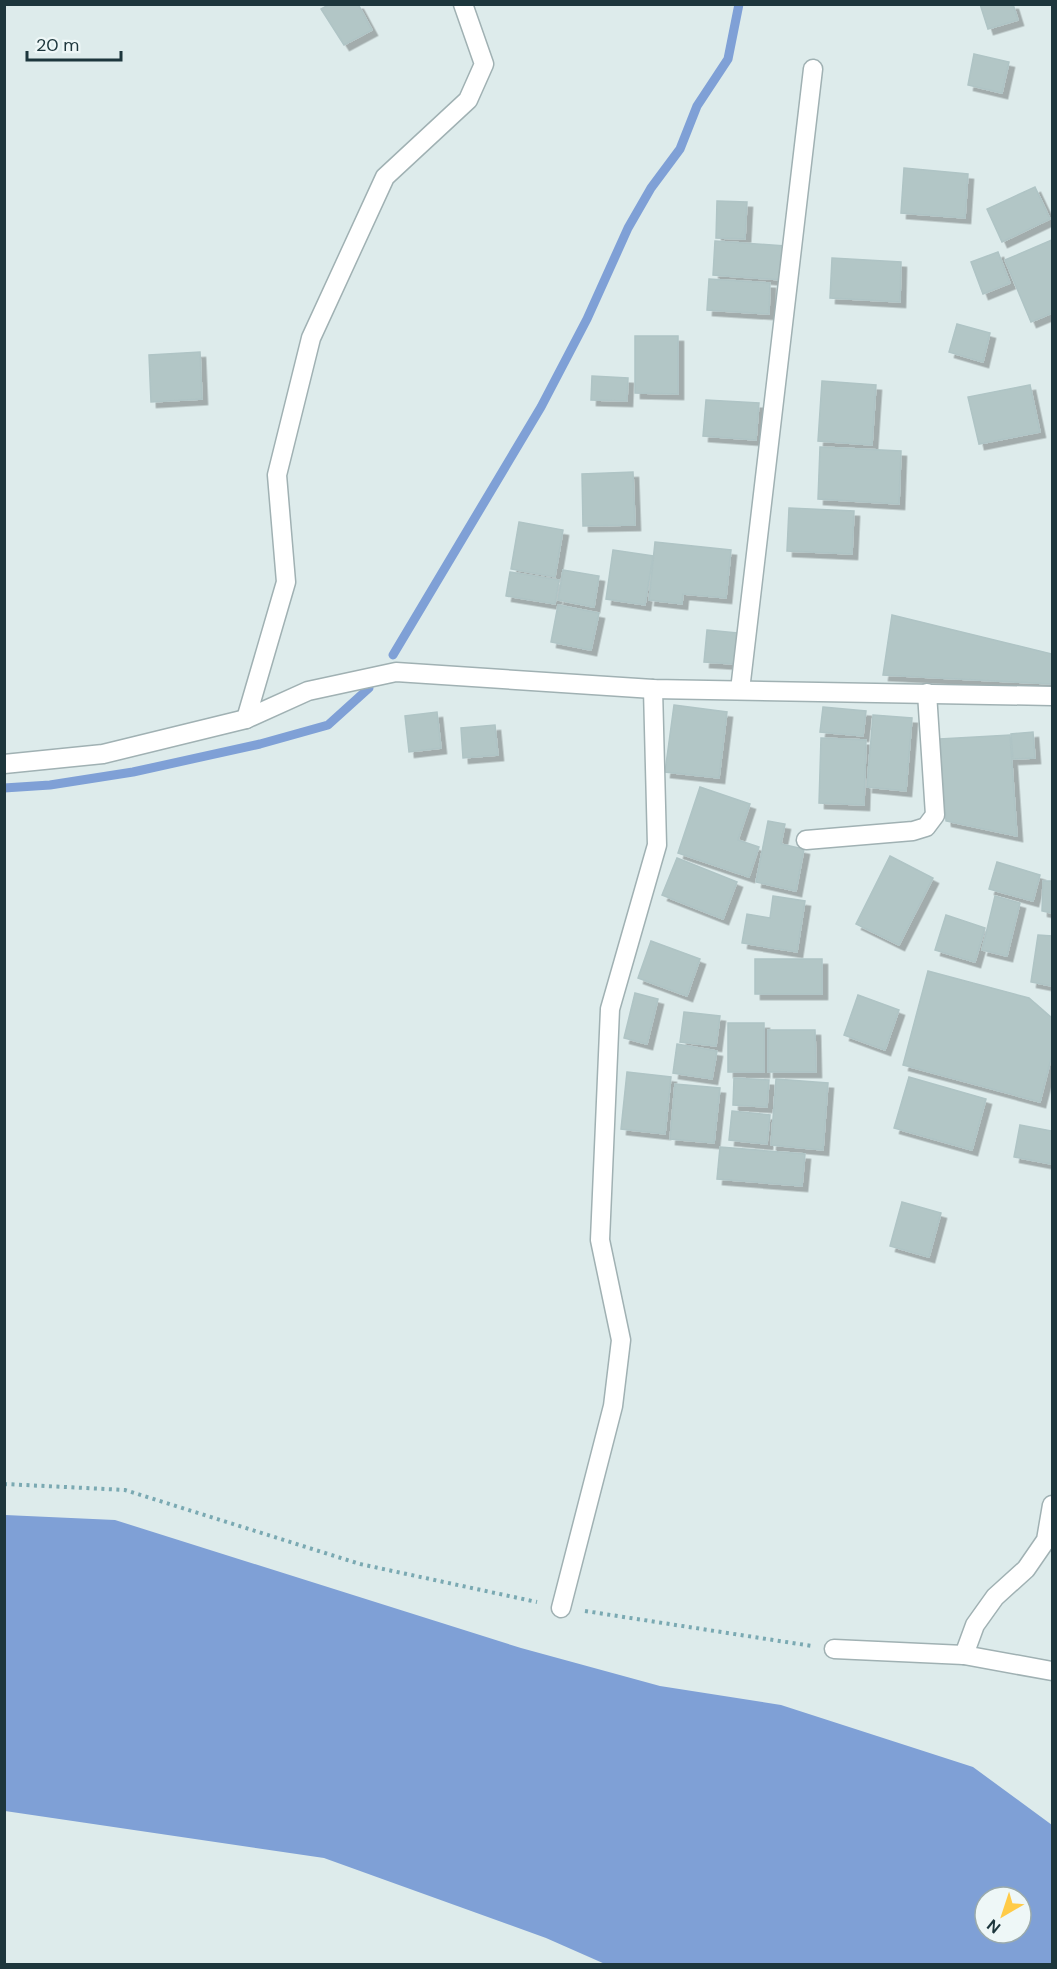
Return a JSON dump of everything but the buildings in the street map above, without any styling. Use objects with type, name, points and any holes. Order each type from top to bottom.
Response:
[{"type":"street","points":[[246,719],[286,582],[277,475],[311,338],[385,177],[468,100],[484,64],[464,4]]},
{"type":"street","points":[[740,690],[813,69]]},
{"type":"street","points":[[4,764],[103,754],[246,719],[308,691],[396,672],[653,689],[1053,696]]},
{"type":"street","points":[[561,1608],[613,1406],[621,1340],[600,1240],[610,1009],[657,845],[653,689]]},
{"type":"street","points":[[806,840],[913,831],[926,827],[936,815],[927,693]]},
{"type":"street","points":[[964,1655],[975,1625],[988,1606],[1026,1569],[1046,1540],[1053,1505]]},
{"type":"street","points":[[834,1649],[964,1655],[1053,1671]]},
{"type":"path","points":[[4,1484],[125,1490],[360,1564],[561,1608],[834,1649]]},
{"type":"water","points":[[5,1515],[115,1520],[521,1648],[660,1686],[781,1705],[973,1767],[1052,1825],[1052,1964],[605,1964],[546,1938],[324,1858],[5,1811]]},
{"type":"waterway","points":[[393,655],[541,407],[587,319],[628,228],[651,188],[680,149],[697,106],[728,59],[739,4]]},
{"type":"waterway","points":[[4,788],[50,785],[133,772],[260,744],[328,725],[369,688]]}]
